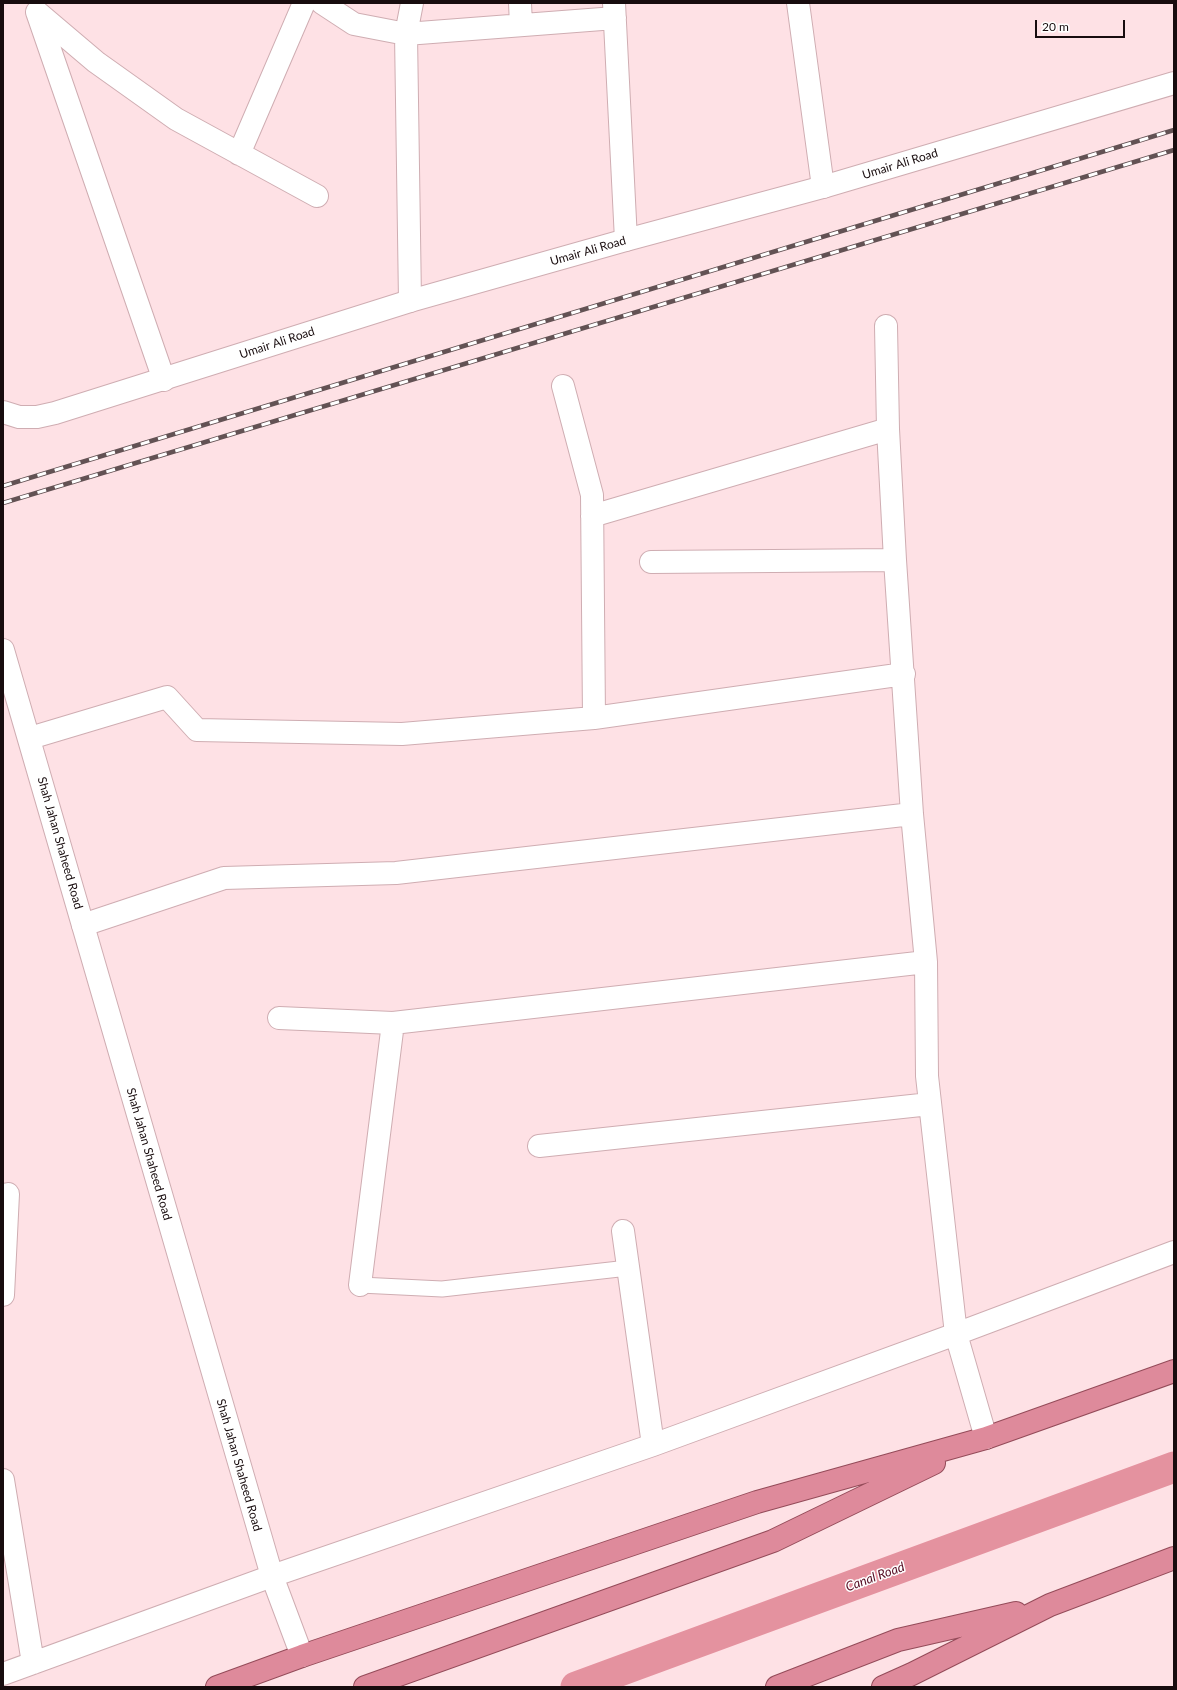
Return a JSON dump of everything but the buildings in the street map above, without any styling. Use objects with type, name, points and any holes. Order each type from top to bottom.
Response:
[{"type":"highway","points":[[217,1687],[302,1656],[757,1502],[986,1438],[1174,1371]]},
{"type":"highway","points":[[365,1687],[773,1541],[986,1438]]},
{"type":"highway","points":[[883,1687],[1050,1605],[1174,1558]]},
{"type":"highway","points":[[777,1687],[898,1640],[1050,1605]]},
{"type":"street","points":[[239,154],[304,3]]},
{"type":"street","points":[[322,3],[354,24],[406,34],[521,25],[614,10],[626,240]]},
{"type":"street","points":[[410,301],[406,34],[412,3]]},
{"type":"street","points":[[520,3],[521,25]]},
{"type":"street","points":[[798,3],[823,187]]},
{"type":"street","points":[[32,8],[96,62],[176,119],[317,196]]},
{"type":"street","points":[[32,8],[164,380]]},
{"type":"street","name":"Umair Ali Road","points":[[3,412],[19,417],[37,417],[55,414],[410,301],[626,240],[823,187],[1174,83]]},
{"type":"street","points":[[886,326],[888,429],[896,560],[912,814],[926,962],[927,1076],[956,1334],[986,1438]]},
{"type":"street","points":[[563,386],[592,496],[594,718]]},
{"type":"street","points":[[592,516],[888,429]]},
{"type":"street","points":[[651,562],[896,560]]},
{"type":"street","name":"Shah Jahan Shaheed Road","points":[[3,650],[30,738],[272,1576],[302,1656]]},
{"type":"street","points":[[30,738],[167,696],[197,730],[402,734],[594,718],[904,674]]},
{"type":"street","points":[[83,925],[224,878],[396,874],[912,814]]},
{"type":"street","points":[[279,1018],[393,1023],[926,962]]},
{"type":"street","points":[[360,1284],[393,1023]]},
{"type":"street","points":[[539,1146],[930,1104]]},
{"type":"street","points":[[3,1295],[8,1194]]},
{"type":"street","points":[[623,1231],[652,1445]]},
{"type":"street","points":[[3,1674],[272,1576],[652,1445],[956,1334],[1174,1252]]},
{"type":"street","points":[[3,1480],[33,1663]]},
{"type":"lane","points":[[360,1284],[442,1289],[628,1268]]},
{"type":"waterway","name":"Canal Road","points":[[576,1687],[1174,1467]]},
{"type":"railway","points":[[3,486],[1174,130]]},
{"type":"railway","points":[[3,503],[1174,150]]}]
